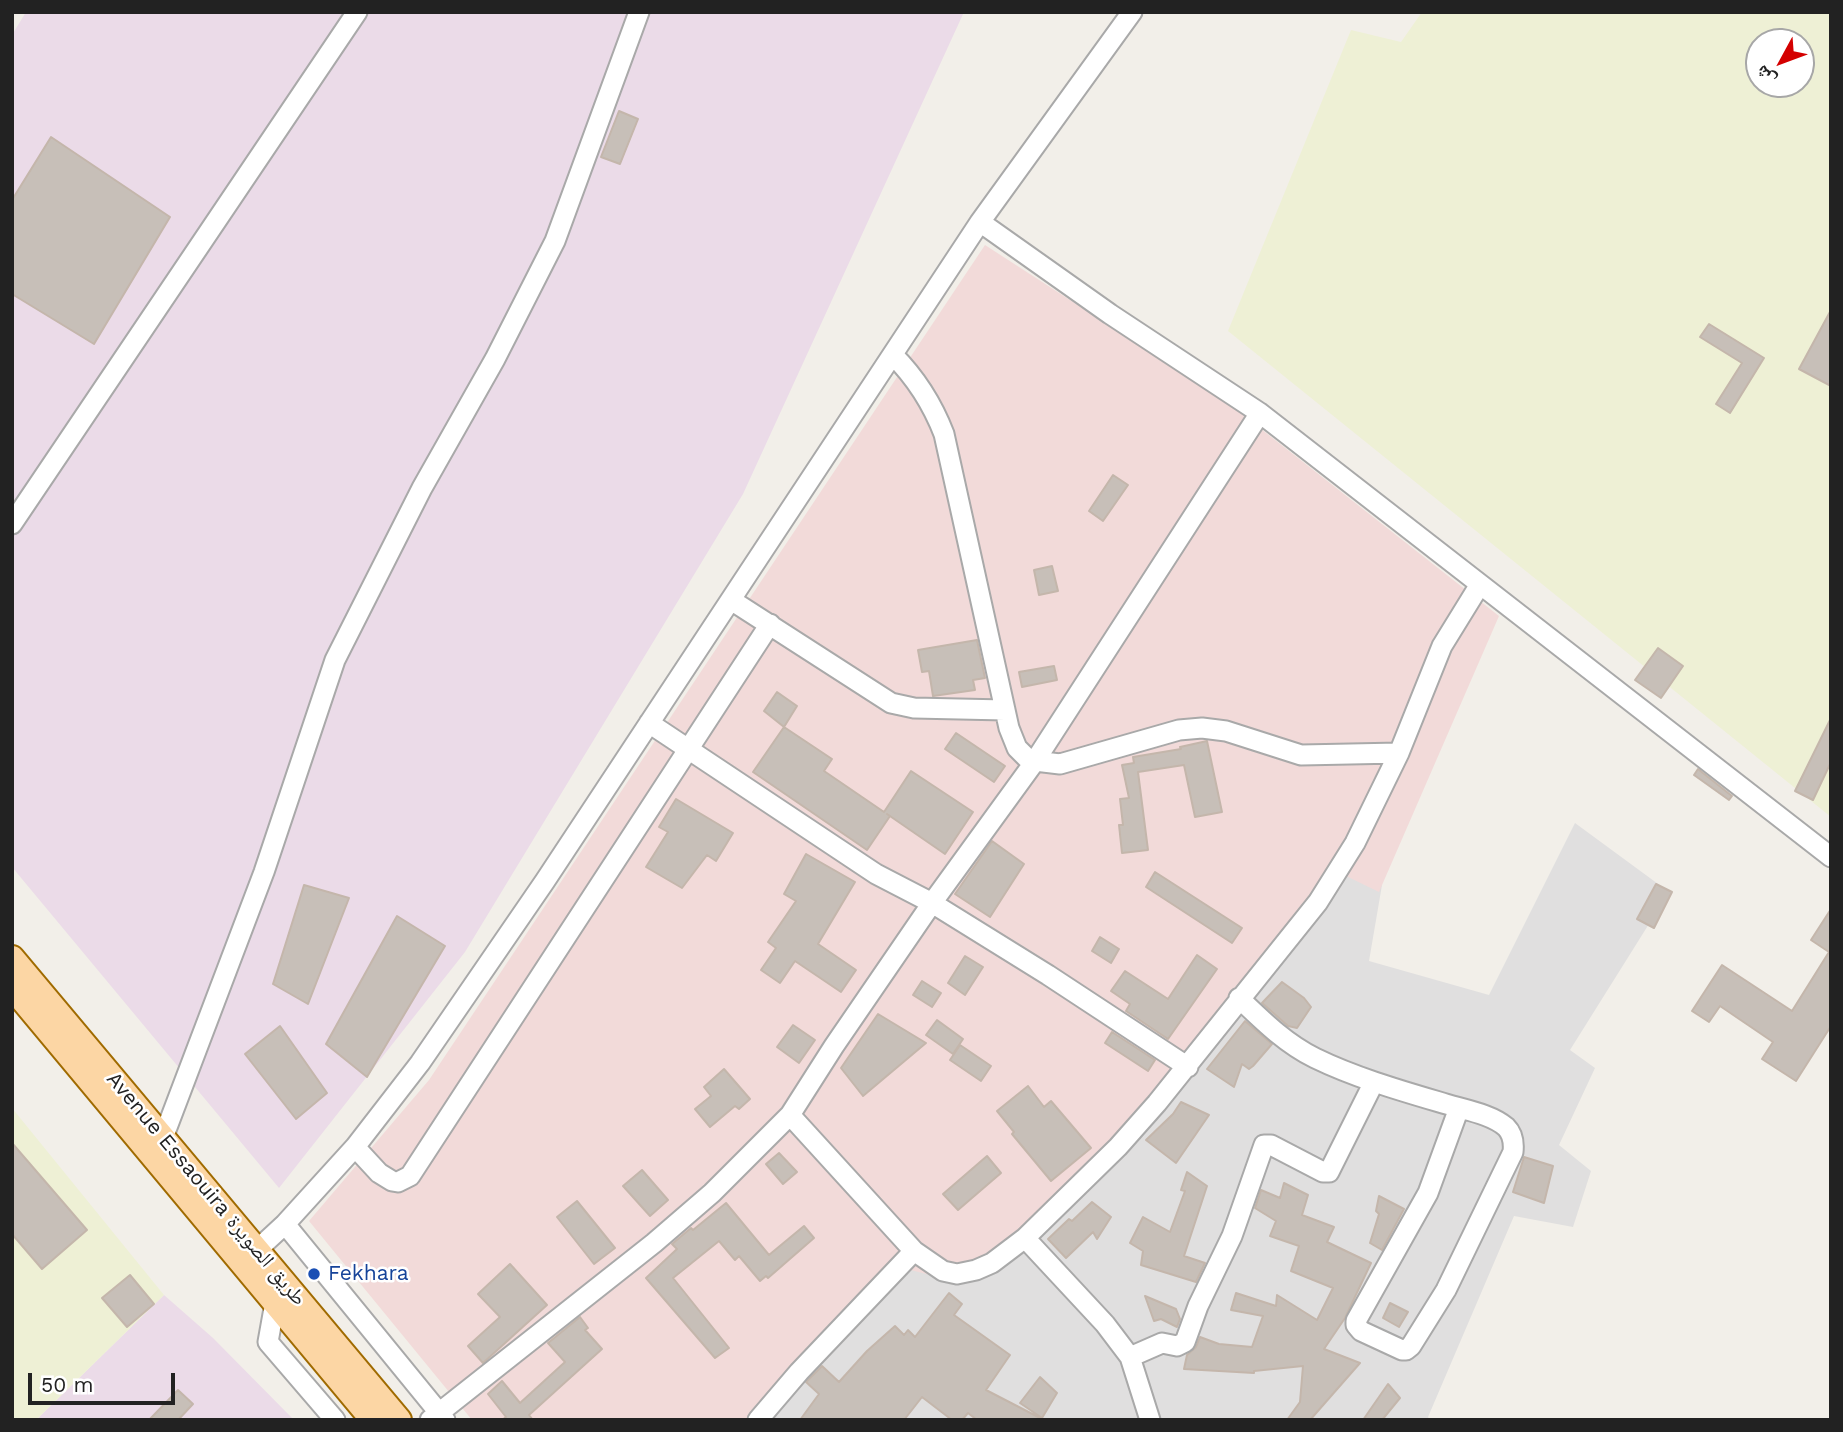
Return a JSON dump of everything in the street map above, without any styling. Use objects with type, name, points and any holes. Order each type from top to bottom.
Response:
[{"type":"main road","name":"Avenue Essaouira طريق الصويرة","points":[[12,958],[156,1145]]},
{"type":"main road","name":"Avenue Essaouira طريق الصويرة","points":[[12,987],[156,1145],[250,1257],[399,1420]]},
{"type":"main road","name":"Avenue Essaouira طريق الصويرة","points":[[250,1257],[275,1303],[373,1420]]},
{"type":"street","points":[[12,524],[357,12]]},
{"type":"street","points":[[156,1145],[264,872],[335,660],[422,488],[495,359],[555,241],[639,12]]},
{"type":"street","points":[[250,1257],[285,1224],[355,1147],[420,1063],[731,600],[980,222],[1132,12]]},
{"type":"street","points":[[980,222],[1110,314],[1260,413],[1479,586],[1569,652],[1831,857]]},
{"type":"street","points":[[893,355],[922,390],[936,413],[944,434],[1012,739],[1033,764]]},
{"type":"street","points":[[285,1224],[438,1417],[654,1243],[712,1194],[790,1115],[932,903],[1033,764],[1260,413]]},
{"type":"street","points":[[790,1115],[914,1251],[943,1271],[957,1274],[976,1270],[992,1263],[1025,1238],[1118,1147],[1188,1067],[1239,998],[1318,902],[1355,843],[1399,753],[1442,646],[1479,586]]},
{"type":"street","points":[[731,600],[891,703],[914,708],[1005,710]]},
{"type":"street","points":[[355,1147],[379,1173],[392,1181],[402,1181],[410,1176],[770,624]]},
{"type":"street","points":[[649,723],[876,874],[932,903],[1188,1067]]},
{"type":"street","points":[[1033,764],[1035,761],[1060,764],[1179,730],[1202,728],[1226,731],[1301,755],[1399,753]]},
{"type":"street","points":[[1239,998],[1274,1031],[1300,1050],[1374,1082],[1459,1108],[1490,1118],[1506,1127],[1511,1134],[1513,1152],[1446,1290],[1411,1346],[1402,1350],[1361,1331],[1356,1321],[1428,1193],[1459,1108]]},
{"type":"street","points":[[1130,1357],[1162,1343],[1177,1346],[1185,1342],[1198,1306],[1232,1236],[1264,1145],[1271,1145],[1323,1172],[1329,1172],[1374,1082]]},
{"type":"street","points":[[1025,1238],[1105,1324],[1130,1357],[1150,1420]]},
{"type":"street","points":[[758,1420],[799,1372],[914,1251]]},
{"type":"street","points":[[275,1303],[268,1342],[335,1420]]},
{"type":"shaded area","points":[[26,12],[964,12],[743,494],[465,952],[279,1188],[12,867],[12,35]]},
{"type":"shaded area","points":[[985,245],[1223,399],[1499,616],[1379,892],[1344,875],[1287,958],[1185,1069],[995,1257],[938,1277],[899,1267],[761,1420],[472,1420],[309,1221],[429,1080]]},
{"type":"shaded area","points":[[1575,823],[1669,892],[1570,1050],[1595,1068],[1559,1145],[1591,1171],[1573,1227],[1514,1216],[1428,1417],[1430,1420],[761,1420],[899,1267],[1185,1069],[1287,958],[1344,875],[1382,885],[1369,961],[1489,995]]},
{"type":"shaded area","points":[[164,1295],[213,1338],[294,1420],[36,1420]]},
{"type":"green space","points":[[1422,12],[1831,12],[1831,817],[1228,331],[1351,30],[1401,42]]},
{"type":"green space","points":[[12,1108],[164,1295],[36,1420],[12,1420]]},
{"type":"building","points":[[619,111],[638,119],[620,164],[601,157]]},
{"type":"building","points":[[51,137],[170,217],[94,344],[12,294],[12,200]]},
{"type":"building","points":[[1831,310],[1831,386],[1799,369]]},
{"type":"building","points":[[1709,324],[1764,358],[1730,413],[1716,404],[1742,363],[1700,337]]},
{"type":"building","points":[[1113,475],[1128,485],[1103,521],[1089,511]]},
{"type":"building","points":[[1052,566],[1058,591],[1039,595],[1034,570]]},
{"type":"building","points":[[977,640],[985,678],[973,680],[975,690],[933,696],[929,671],[922,672],[918,650]]},
{"type":"building","points":[[1658,648],[1683,666],[1661,698],[1635,680]]},
{"type":"building","points":[[1054,666],[1057,680],[1022,687],[1019,672]]},
{"type":"building","points":[[777,692],[797,706],[784,727],[764,711]]},
{"type":"building","points":[[1831,718],[1831,762],[1813,800],[1795,791]]},
{"type":"building","points":[[784,727],[832,759],[824,771],[884,812],[911,771],[973,812],[945,854],[890,816],[867,850],[753,772]]},
{"type":"building","points":[[956,733],[1005,766],[994,782],[945,749]]},
{"type":"building","points":[[1207,741],[1222,812],[1195,817],[1184,765],[1138,772],[1148,850],[1122,853],[1120,799],[1129,798],[1122,765],[1134,763],[1133,757],[1181,749],[1180,747]]},
{"type":"building","points":[[1698,769],[1732,796],[1729,800],[1694,775]]},
{"type":"building","points":[[676,799],[733,833],[716,861],[707,855],[682,888],[646,867],[668,832],[659,827]]},
{"type":"building","points":[[992,841],[1024,864],[990,917],[955,894]]},
{"type":"building","points":[[806,854],[855,882],[818,944],[856,970],[841,992],[795,961],[780,983],[761,970],[776,948],[768,942],[796,901],[784,894]]},
{"type":"building","points":[[1155,872],[1242,928],[1232,943],[1146,887]]},
{"type":"building","points":[[1656,884],[1672,892],[1654,928],[1637,919]]},
{"type":"building","points":[[304,885],[349,898],[308,1004],[273,984]]},
{"type":"building","points":[[1831,909],[1831,1026],[1796,1081],[1762,1059],[1773,1042],[1720,1006],[1709,1022],[1692,1011],[1722,965],[1792,1011],[1829,952],[1811,940]]},
{"type":"building","points":[[397,916],[445,946],[367,1077],[326,1044]]},
{"type":"building","points":[[1100,937],[1119,949],[1111,963],[1092,951]]},
{"type":"building","points":[[1197,955],[1217,969],[1168,1039],[1126,1011],[1130,1004],[1111,991],[1125,971],[1168,999]]},
{"type":"building","points":[[965,956],[983,967],[965,995],[948,983]]},
{"type":"building","points":[[922,981],[941,993],[932,1007],[913,995]]},
{"type":"building","points":[[1282,982],[1304,998],[1311,1007],[1297,1028],[1288,1026],[1262,1003]]},
{"type":"building","points":[[878,1014],[926,1043],[863,1096],[841,1068]]},
{"type":"building","points":[[937,1020],[963,1039],[953,1054],[926,1035]]},
{"type":"building","points":[[1245,1021],[1272,1044],[1249,1069],[1242,1064],[1234,1087],[1207,1069]]},
{"type":"building","points":[[793,1025],[815,1040],[799,1063],[777,1047]]},
{"type":"building","points":[[280,1026],[327,1093],[296,1119],[245,1054]]},
{"type":"building","points":[[1112,1032],[1155,1060],[1148,1071],[1105,1043]]},
{"type":"building","points":[[960,1045],[991,1066],[981,1081],[950,1060]]},
{"type":"building","points":[[724,1069],[750,1099],[739,1109],[735,1106],[710,1127],[695,1109],[711,1096],[704,1087]]},
{"type":"building","points":[[1028,1086],[1044,1107],[1051,1101],[1091,1148],[1051,1181],[1012,1134],[1014,1132],[997,1111]]},
{"type":"building","points":[[1181,1102],[1209,1115],[1176,1163],[1146,1140],[1173,1114]]},
{"type":"building","points":[[12,1143],[87,1230],[42,1269],[12,1234]]},
{"type":"building","points":[[779,1153],[797,1172],[783,1184],[766,1164]]},
{"type":"building","points":[[987,1156],[1001,1173],[958,1210],[943,1194]]},
{"type":"building","points":[[1524,1157],[1553,1166],[1544,1203],[1513,1192]]},
{"type":"building","points":[[642,1170],[668,1200],[650,1216],[623,1186]]},
{"type":"building","points":[[1187,1172],[1207,1186],[1184,1256],[1205,1263],[1196,1282],[1141,1265],[1143,1251],[1130,1243],[1143,1217],[1170,1232],[1185,1191],[1181,1190]]},
{"type":"building","points":[[1284,1183],[1308,1195],[1302,1215],[1334,1227],[1327,1242],[1371,1263],[1345,1318],[1324,1349],[1360,1363],[1310,1420],[1287,1420],[1300,1402],[1303,1366],[1254,1373],[1184,1369],[1187,1355],[1196,1347],[1200,1337],[1219,1344],[1252,1347],[1263,1316],[1231,1310],[1236,1293],[1276,1306],[1277,1295],[1317,1320],[1333,1288],[1291,1271],[1299,1246],[1270,1236],[1276,1221],[1255,1208],[1261,1190],[1280,1198]]},
{"type":"building","points":[[1379,1196],[1404,1209],[1382,1250],[1370,1243],[1379,1214],[1376,1211]]},
{"type":"building","points":[[577,1201],[615,1248],[594,1264],[557,1217]]},
{"type":"building","points":[[1092,1202],[1111,1217],[1097,1239],[1093,1232],[1066,1258],[1048,1239]]},
{"type":"building","points":[[726,1203],[769,1255],[804,1226],[814,1238],[768,1278],[766,1276],[760,1281],[739,1256],[735,1260],[719,1241],[673,1278],[729,1348],[715,1358],[646,1278],[677,1249],[672,1244]]},
{"type":"building","points":[[510,1264],[547,1305],[483,1363],[468,1346],[500,1317],[478,1294]]},
{"type":"building","points":[[130,1275],[154,1304],[127,1327],[102,1298]]},
{"type":"building","points":[[949,1293],[962,1304],[954,1315],[1010,1355],[986,1390],[1044,1420],[977,1420],[968,1413],[962,1420],[952,1420],[922,1397],[904,1420],[800,1420],[819,1394],[806,1382],[822,1366],[839,1382],[867,1351],[895,1326],[904,1335],[908,1330],[915,1337]]},
{"type":"building","points":[[1145,1296],[1176,1309],[1180,1319],[1177,1327],[1161,1319],[1154,1321]]},
{"type":"building","points":[[1390,1303],[1408,1312],[1399,1327],[1383,1318]]},
{"type":"building","points":[[580,1317],[588,1328],[585,1330],[602,1349],[529,1415],[533,1420],[502,1420],[506,1417],[488,1394],[502,1381],[520,1403],[565,1362],[548,1343]]},
{"type":"building","points":[[1040,1377],[1057,1393],[1042,1418],[1020,1403]]},
{"type":"building","points":[[1388,1384],[1400,1398],[1382,1420],[1363,1420]]},
{"type":"building","points":[[178,1390],[193,1404],[178,1420],[149,1420]]},
{"type":"place","name":"Fekhara","points":[[314,1274]]}]
